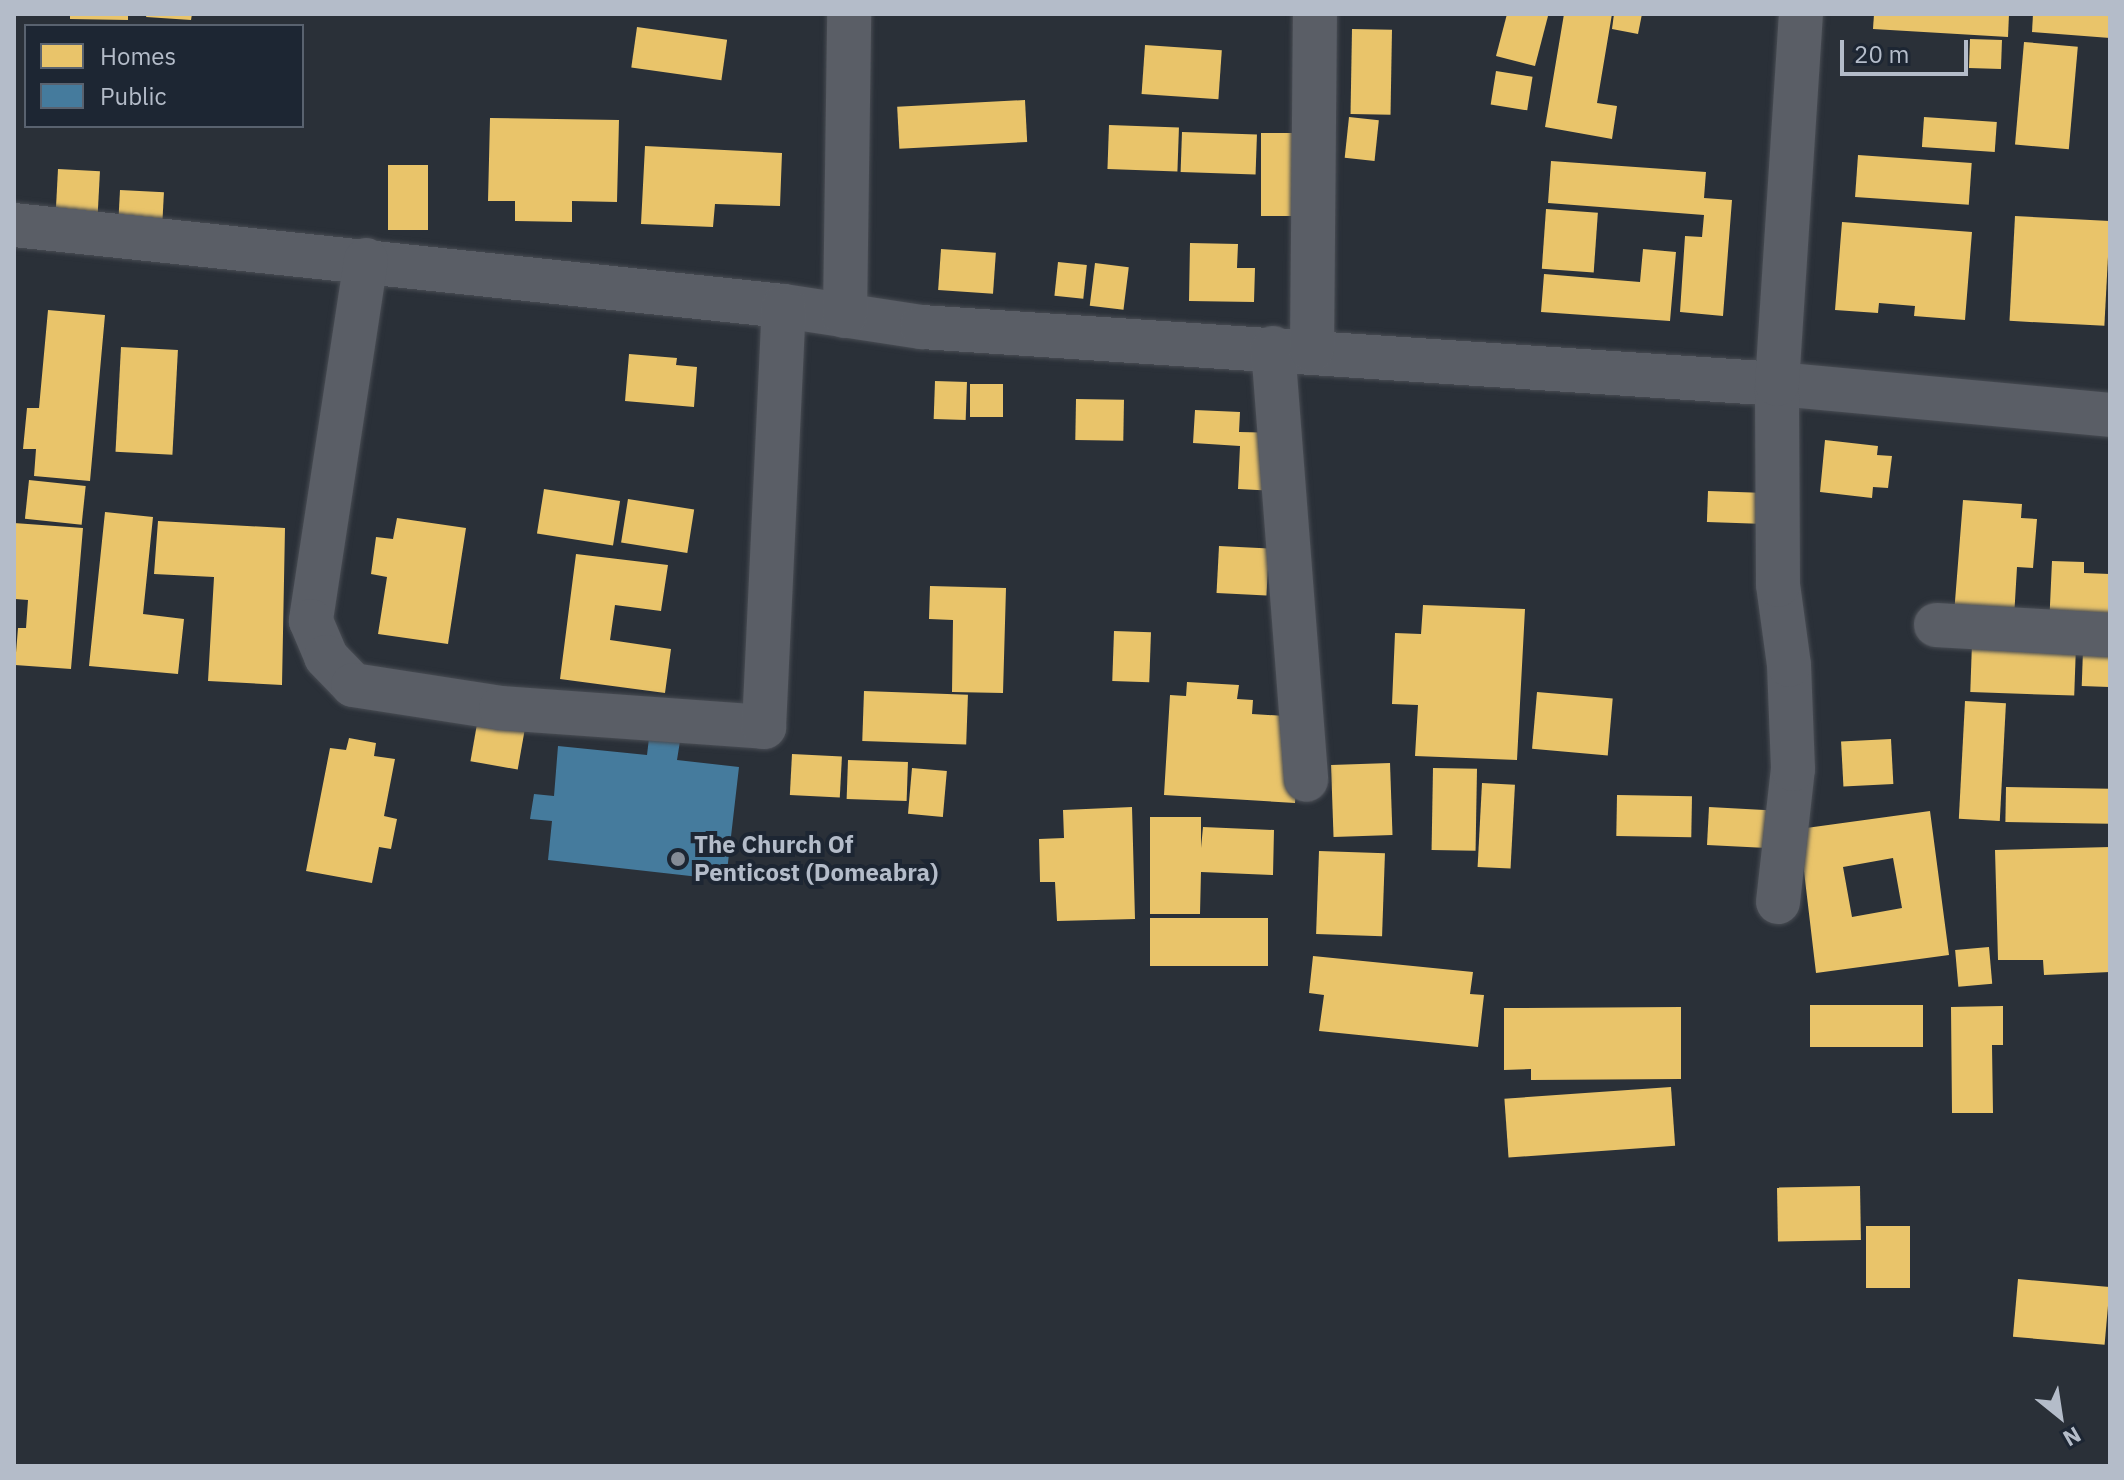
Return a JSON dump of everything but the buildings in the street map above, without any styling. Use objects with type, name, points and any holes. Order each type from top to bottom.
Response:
[{"type":"street","points":[[845,316],[849,14]]},
{"type":"street","points":[[1306,780],[1292,349],[1315,14]]},
{"type":"street","points":[[1778,902],[1793,769],[1789,665],[1778,585],[1777,384],[1801,14]]},
{"type":"street","points":[[14,225],[784,306],[922,327],[1292,349],[1777,384],[2110,415]]},
{"type":"street","points":[[366,260],[311,621],[326,657],[353,685],[501,708],[764,727],[784,306]]},
{"type":"street","points":[[1936,625],[2110,635]]},
{"type":"place","name":"The Church Of Penticost (Domeabra)","points":[[678,859]]}]
